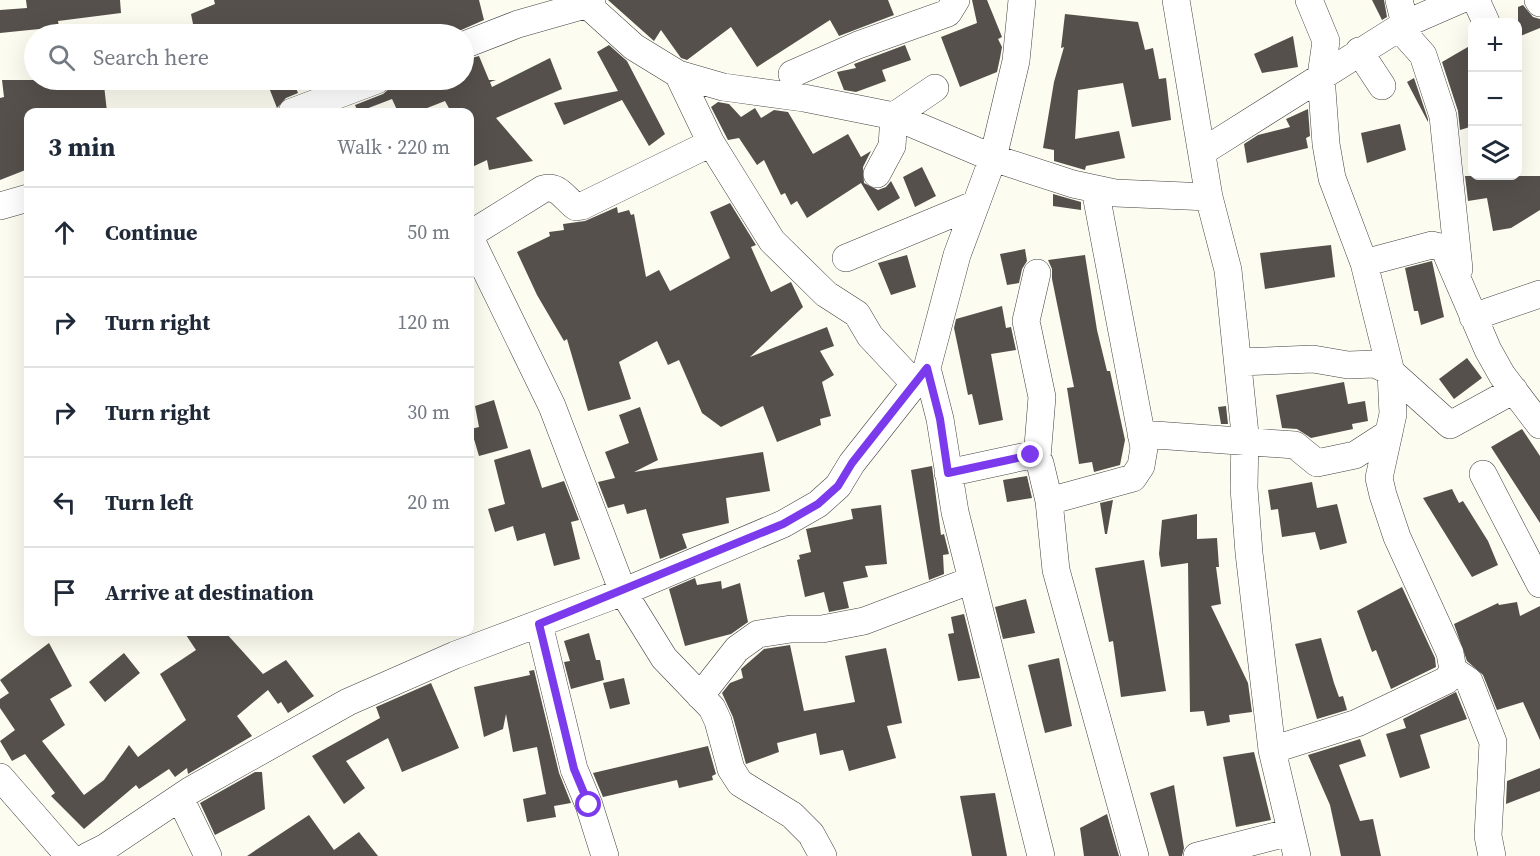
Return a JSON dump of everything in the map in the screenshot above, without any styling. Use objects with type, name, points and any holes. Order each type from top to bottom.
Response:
[{"type":"street","points":[[792,74],[858,45],[948,13],[956,0]]},
{"type":"street","points":[[87,856],[180,798],[348,702],[455,655],[623,592],[783,524],[818,504],[838,486],[852,463],[921,376],[957,255],[993,158],[1016,61],[1022,0]]},
{"type":"street","points":[[1176,0],[1209,197],[1228,270],[1239,362],[1245,441],[1244,488],[1249,553],[1272,750],[1294,844],[1197,856]]},
{"type":"street","points":[[1272,750],[1357,723],[1447,680],[1453,670],[1450,653],[1397,537],[1379,478],[1394,407],[1391,372],[1364,263],[1332,178],[1326,144],[1321,76],[1326,41],[1309,0]]},
{"type":"street","points":[[1202,152],[1359,51],[1401,17],[1460,0]]},
{"type":"street","points":[[1476,0],[1484,18]]},
{"type":"street","points":[[474,41],[586,2],[634,47],[678,74],[723,87],[804,98],[894,116],[993,158],[1095,189],[1154,197],[1209,197]]},
{"type":"street","points":[[1401,17],[1423,55],[1443,116],[1461,286]]},
{"type":"street","points":[[1359,51],[1382,86]]},
{"type":"street","points":[[678,74],[711,143],[772,241],[826,294],[857,314],[870,336],[921,376],[940,419],[948,473],[972,580],[1041,856]]},
{"type":"street","points":[[894,116],[935,88]]},
{"type":"street","points":[[303,108],[350,90]]},
{"type":"street","points":[[877,174],[892,146],[894,116]]},
{"type":"street","points":[[474,234],[477,230],[543,189],[550,187],[555,189],[576,207],[582,206],[711,143]]},
{"type":"street","points":[[1049,501],[1133,478],[1142,457],[1141,434],[1095,189]]},
{"type":"street","points":[[0,206],[24,199]]},
{"type":"street","points":[[846,258],[975,204]]},
{"type":"street","points":[[474,239],[480,258],[552,406],[623,592],[664,658],[700,696],[718,721],[731,769],[740,783],[792,815],[811,834],[823,856]]},
{"type":"street","points":[[1364,263],[1438,245],[1444,248],[1488,350],[1540,424]]},
{"type":"street","points":[[1037,273],[1026,321],[1042,397],[1037,458],[1049,501],[1056,570],[1135,856]]},
{"type":"street","points":[[1473,317],[1540,294]]},
{"type":"street","points":[[1239,362],[1313,359],[1348,365],[1375,364],[1391,372],[1450,425],[1514,390]]},
{"type":"street","points":[[1141,434],[1295,445],[1317,463],[1354,455],[1389,433]]},
{"type":"street","points":[[948,473],[1031,455],[1037,458]]},
{"type":"street","points":[[1483,474],[1540,584]]},
{"type":"street","points":[[700,696],[737,649],[758,634],[791,629],[822,629],[864,621],[972,580]]},
{"type":"street","points":[[539,624],[574,769],[589,805],[605,856]]},
{"type":"street","points":[[1453,670],[1469,681],[1493,742],[1488,836],[1492,856]]},
{"type":"street","points":[[0,777],[69,856]]},
{"type":"street","points":[[180,798],[208,856]]},
{"type":"building","points":[[26,0],[120,0],[121,13],[58,21],[58,24],[24,24],[24,31],[0,33],[0,10],[27,8]]},
{"type":"building","points":[[214,0],[479,0],[484,20],[474,24],[193,24],[191,14],[215,4]]},
{"type":"building","points":[[608,0],[888,0],[894,15],[839,36],[830,20],[757,67],[731,27],[687,60],[681,58],[661,30],[654,41]]},
{"type":"building","points":[[972,0],[987,0],[1002,37],[998,39],[1002,47],[997,72],[960,87],[941,37],[977,23]]},
{"type":"building","points":[[1372,0],[1384,0],[1387,17],[1382,20]]},
{"type":"building","points":[[1523,5],[1533,17],[1540,19],[1540,28],[1522,35],[1522,18],[1518,18],[1518,7]]},
{"type":"building","points":[[1065,14],[1138,22],[1145,50],[1153,48],[1159,79],[1166,78],[1171,120],[1132,127],[1123,83],[1078,90],[1075,139],[1119,131],[1125,158],[1086,166],[1085,170],[1054,161],[1054,150],[1043,148],[1054,82],[1064,47],[1061,48]]},
{"type":"building","points":[[1293,36],[1298,67],[1262,73],[1254,54]]},
{"type":"building","points":[[609,45],[627,61],[665,134],[649,146],[622,100],[564,125],[554,103],[618,91],[597,52]]},
{"type":"building","points":[[905,45],[911,60],[882,70],[886,81],[856,92],[844,90],[837,72],[856,68],[854,64]]},
{"type":"building","points":[[1468,47],[1468,128],[1460,130],[1458,111],[1442,62]]},
{"type":"building","points":[[479,56],[489,80],[496,80],[490,82],[492,87],[550,58],[562,89],[496,118],[533,161],[489,170],[487,160],[474,166],[474,108],[449,108],[445,101],[427,108],[396,108],[392,99],[368,108],[356,108],[355,105],[388,90],[474,90],[474,57]]},
{"type":"building","points":[[1414,78],[1428,119],[1428,122],[1407,82]]},
{"type":"building","points":[[2,80],[24,80],[24,90],[105,90],[107,108],[24,108],[24,171],[0,180],[0,98],[4,97]]},
{"type":"building","points":[[270,90],[297,90],[298,93],[286,98],[277,108]]},
{"type":"building","points":[[718,102],[729,104],[741,117],[755,108],[761,118],[774,110],[788,112],[813,154],[848,134],[861,157],[871,151],[863,167],[864,183],[878,190],[886,187],[891,181],[900,198],[878,211],[861,183],[807,218],[797,201],[791,205],[785,193],[781,195],[764,160],[757,165],[739,138],[728,140],[711,107]]},
{"type":"building","points":[[1308,109],[1310,136],[1306,138],[1308,148],[1247,163],[1244,144],[1258,135],[1290,127],[1286,119]]},
{"type":"building","points":[[1400,124],[1406,150],[1367,163],[1361,133]]},
{"type":"building","points":[[922,167],[936,196],[915,207],[903,177]]},
{"type":"building","points":[[1465,176],[1468,176],[1468,180],[1522,180],[1522,176],[1540,176],[1540,210],[1511,228],[1493,231],[1487,198],[1468,201]]},
{"type":"building","points":[[1053,194],[1081,202],[1081,210],[1053,206]]},
{"type":"building","points":[[730,203],[756,245],[751,247],[771,292],[791,282],[803,307],[750,357],[827,327],[834,346],[820,351],[834,375],[822,382],[831,416],[820,419],[821,425],[777,442],[763,406],[721,427],[702,413],[679,360],[668,365],[657,341],[619,362],[631,399],[588,411],[567,339],[564,341],[537,295],[517,252],[550,236],[549,232],[564,230],[563,224],[585,221],[617,207],[618,213],[629,210],[631,215],[634,214],[646,277],[659,270],[670,291],[730,258],[710,212]]},
{"type":"building","points":[[1331,245],[1335,277],[1265,289],[1260,253]]},
{"type":"building","points":[[1025,249],[1027,261],[1022,269],[1019,283],[1007,285],[1000,254]]},
{"type":"building","points":[[907,255],[916,287],[891,295],[878,263]]},
{"type":"building","points":[[1085,255],[1097,330],[1107,371],[1110,371],[1125,440],[1120,465],[1094,472],[1092,462],[1079,464],[1067,388],[1074,387],[1052,279],[1052,269],[1048,260]]},
{"type":"building","points":[[1432,261],[1444,317],[1421,325],[1418,311],[1414,311],[1405,268]]},
{"type":"building","points":[[1002,306],[1006,328],[1011,327],[1016,350],[991,354],[1003,420],[979,425],[972,394],[968,395],[954,328],[956,319]]},
{"type":"building","points":[[1467,358],[1482,378],[1454,399],[1439,379]]},
{"type":"building","points":[[1344,382],[1348,404],[1365,401],[1368,421],[1352,424],[1353,429],[1311,438],[1297,429],[1282,428],[1276,395]]},
{"type":"building","points":[[494,400],[508,448],[479,456],[474,439],[474,428],[479,427],[475,406]]},
{"type":"building","points":[[1226,406],[1228,424],[1221,424],[1218,407]]},
{"type":"building","points":[[640,407],[658,460],[634,472],[763,452],[770,491],[726,498],[729,523],[682,534],[687,548],[660,559],[646,509],[627,514],[624,504],[608,508],[598,482],[615,478],[605,452],[629,443],[619,415]]},
{"type":"building","points":[[1522,429],[1540,456],[1540,523],[1491,447]]},
{"type":"building","points":[[530,449],[542,488],[564,481],[579,520],[571,522],[580,559],[554,566],[545,533],[517,541],[513,526],[495,532],[488,509],[505,504],[494,460]]},
{"type":"building","points":[[932,466],[941,535],[944,534],[949,554],[943,555],[944,574],[929,580],[911,470]]},
{"type":"building","points":[[1027,476],[1032,498],[1007,502],[1003,480]]},
{"type":"building","points":[[1312,482],[1317,508],[1337,504],[1347,543],[1320,550],[1315,532],[1282,537],[1278,509],[1271,510],[1268,490]]},
{"type":"building","points":[[1452,489],[1459,503],[1463,501],[1488,541],[1498,565],[1472,577],[1423,498]]},
{"type":"building","points":[[1113,500],[1107,534],[1105,534],[1100,503]]},
{"type":"building","points":[[881,505],[887,564],[865,566],[868,577],[843,582],[849,608],[829,612],[824,592],[805,597],[797,560],[800,559],[799,555],[811,552],[806,529],[853,519],[851,509]]},
{"type":"building","points":[[1197,514],[1197,539],[1217,538],[1219,567],[1216,567],[1221,604],[1211,606],[1248,683],[1252,712],[1229,715],[1230,722],[1207,726],[1204,711],[1190,712],[1188,563],[1161,567],[1159,554],[1162,520]]},
{"type":"building","points":[[1144,560],[1166,691],[1121,697],[1113,641],[1109,642],[1095,568]]},
{"type":"building","points":[[695,578],[697,585],[721,581],[722,589],[740,583],[748,622],[731,634],[685,646],[669,589]]},
{"type":"building","points":[[1402,587],[1435,658],[1436,667],[1391,689],[1376,650],[1372,652],[1357,611]]},
{"type":"building","points":[[1026,599],[1035,633],[1003,639],[995,607]]},
{"type":"building","points":[[1517,602],[1520,616],[1540,606],[1540,740],[1523,702],[1497,710],[1483,675],[1467,661],[1454,624],[1498,603],[1499,605]]},
{"type":"building","points":[[964,614],[980,678],[958,681],[948,634],[954,633],[951,617]]},
{"type":"building","points":[[589,633],[596,660],[600,660],[604,680],[571,689],[564,662],[570,661],[564,641]]},
{"type":"building","points":[[187,636],[229,636],[263,674],[286,660],[314,696],[288,713],[281,702],[278,704],[268,690],[237,716],[252,736],[188,774],[187,768],[175,777],[169,769],[139,789],[136,785],[84,829],[51,796],[55,793],[25,754],[12,761],[0,741],[15,730],[0,708],[0,699],[9,693],[0,680],[49,643],[72,686],[50,699],[65,725],[42,741],[84,795],[104,780],[129,745],[138,757],[186,720],[160,674],[196,650]]},
{"type":"building","points":[[1321,638],[1339,697],[1343,696],[1347,710],[1317,719],[1295,644]]},
{"type":"building","points":[[790,645],[804,711],[855,702],[845,656],[886,648],[902,723],[887,726],[896,758],[849,771],[843,750],[820,755],[816,733],[777,743],[779,752],[746,764],[733,717],[722,693],[730,683],[743,678],[741,669],[764,649]]},
{"type":"building","points":[[124,653],[140,673],[105,702],[89,682]]},
{"type":"building","points":[[1059,658],[1072,726],[1045,733],[1028,665]]},
{"type":"building","points":[[534,670],[559,773],[571,803],[554,806],[556,817],[527,822],[523,799],[546,794],[537,747],[513,752],[506,714],[503,729],[484,737],[474,687],[530,675],[529,671]]},
{"type":"building","points":[[624,678],[630,704],[610,709],[603,683]]},
{"type":"building","points":[[431,683],[459,748],[402,772],[388,738],[346,761],[365,788],[344,804],[312,756],[380,718],[376,707]]},
{"type":"building","points":[[1456,692],[1467,719],[1420,735],[1430,768],[1400,778],[1386,734],[1406,728],[1403,719]]},
{"type":"building","points":[[1360,739],[1366,756],[1339,765],[1360,821],[1373,819],[1381,856],[1341,856],[1330,805],[1308,755]]},
{"type":"building","points":[[708,746],[716,774],[712,776],[713,780],[679,788],[677,780],[603,797],[593,773]]},
{"type":"building","points":[[1254,752],[1271,820],[1236,827],[1223,757]]},
{"type":"building","points":[[1540,768],[1540,791],[1506,804],[1507,781]]},
{"type":"building","points":[[255,772],[262,772],[265,809],[215,835],[200,803]]},
{"type":"building","points":[[1174,785],[1184,848],[1182,856],[1169,856],[1150,793]]},
{"type":"building","points":[[995,793],[1007,856],[972,856],[960,796]]},
{"type":"building","points":[[1107,814],[1119,856],[1084,856],[1080,828]]},
{"type":"building","points":[[309,815],[334,850],[359,832],[378,856],[247,856]]},
{"type":"route","points":[[589,805],[574,769],[561,722],[539,624],[623,592],[783,524],[818,504],[838,486],[852,463],[927,368],[940,419],[948,473],[1031,455]]}]
